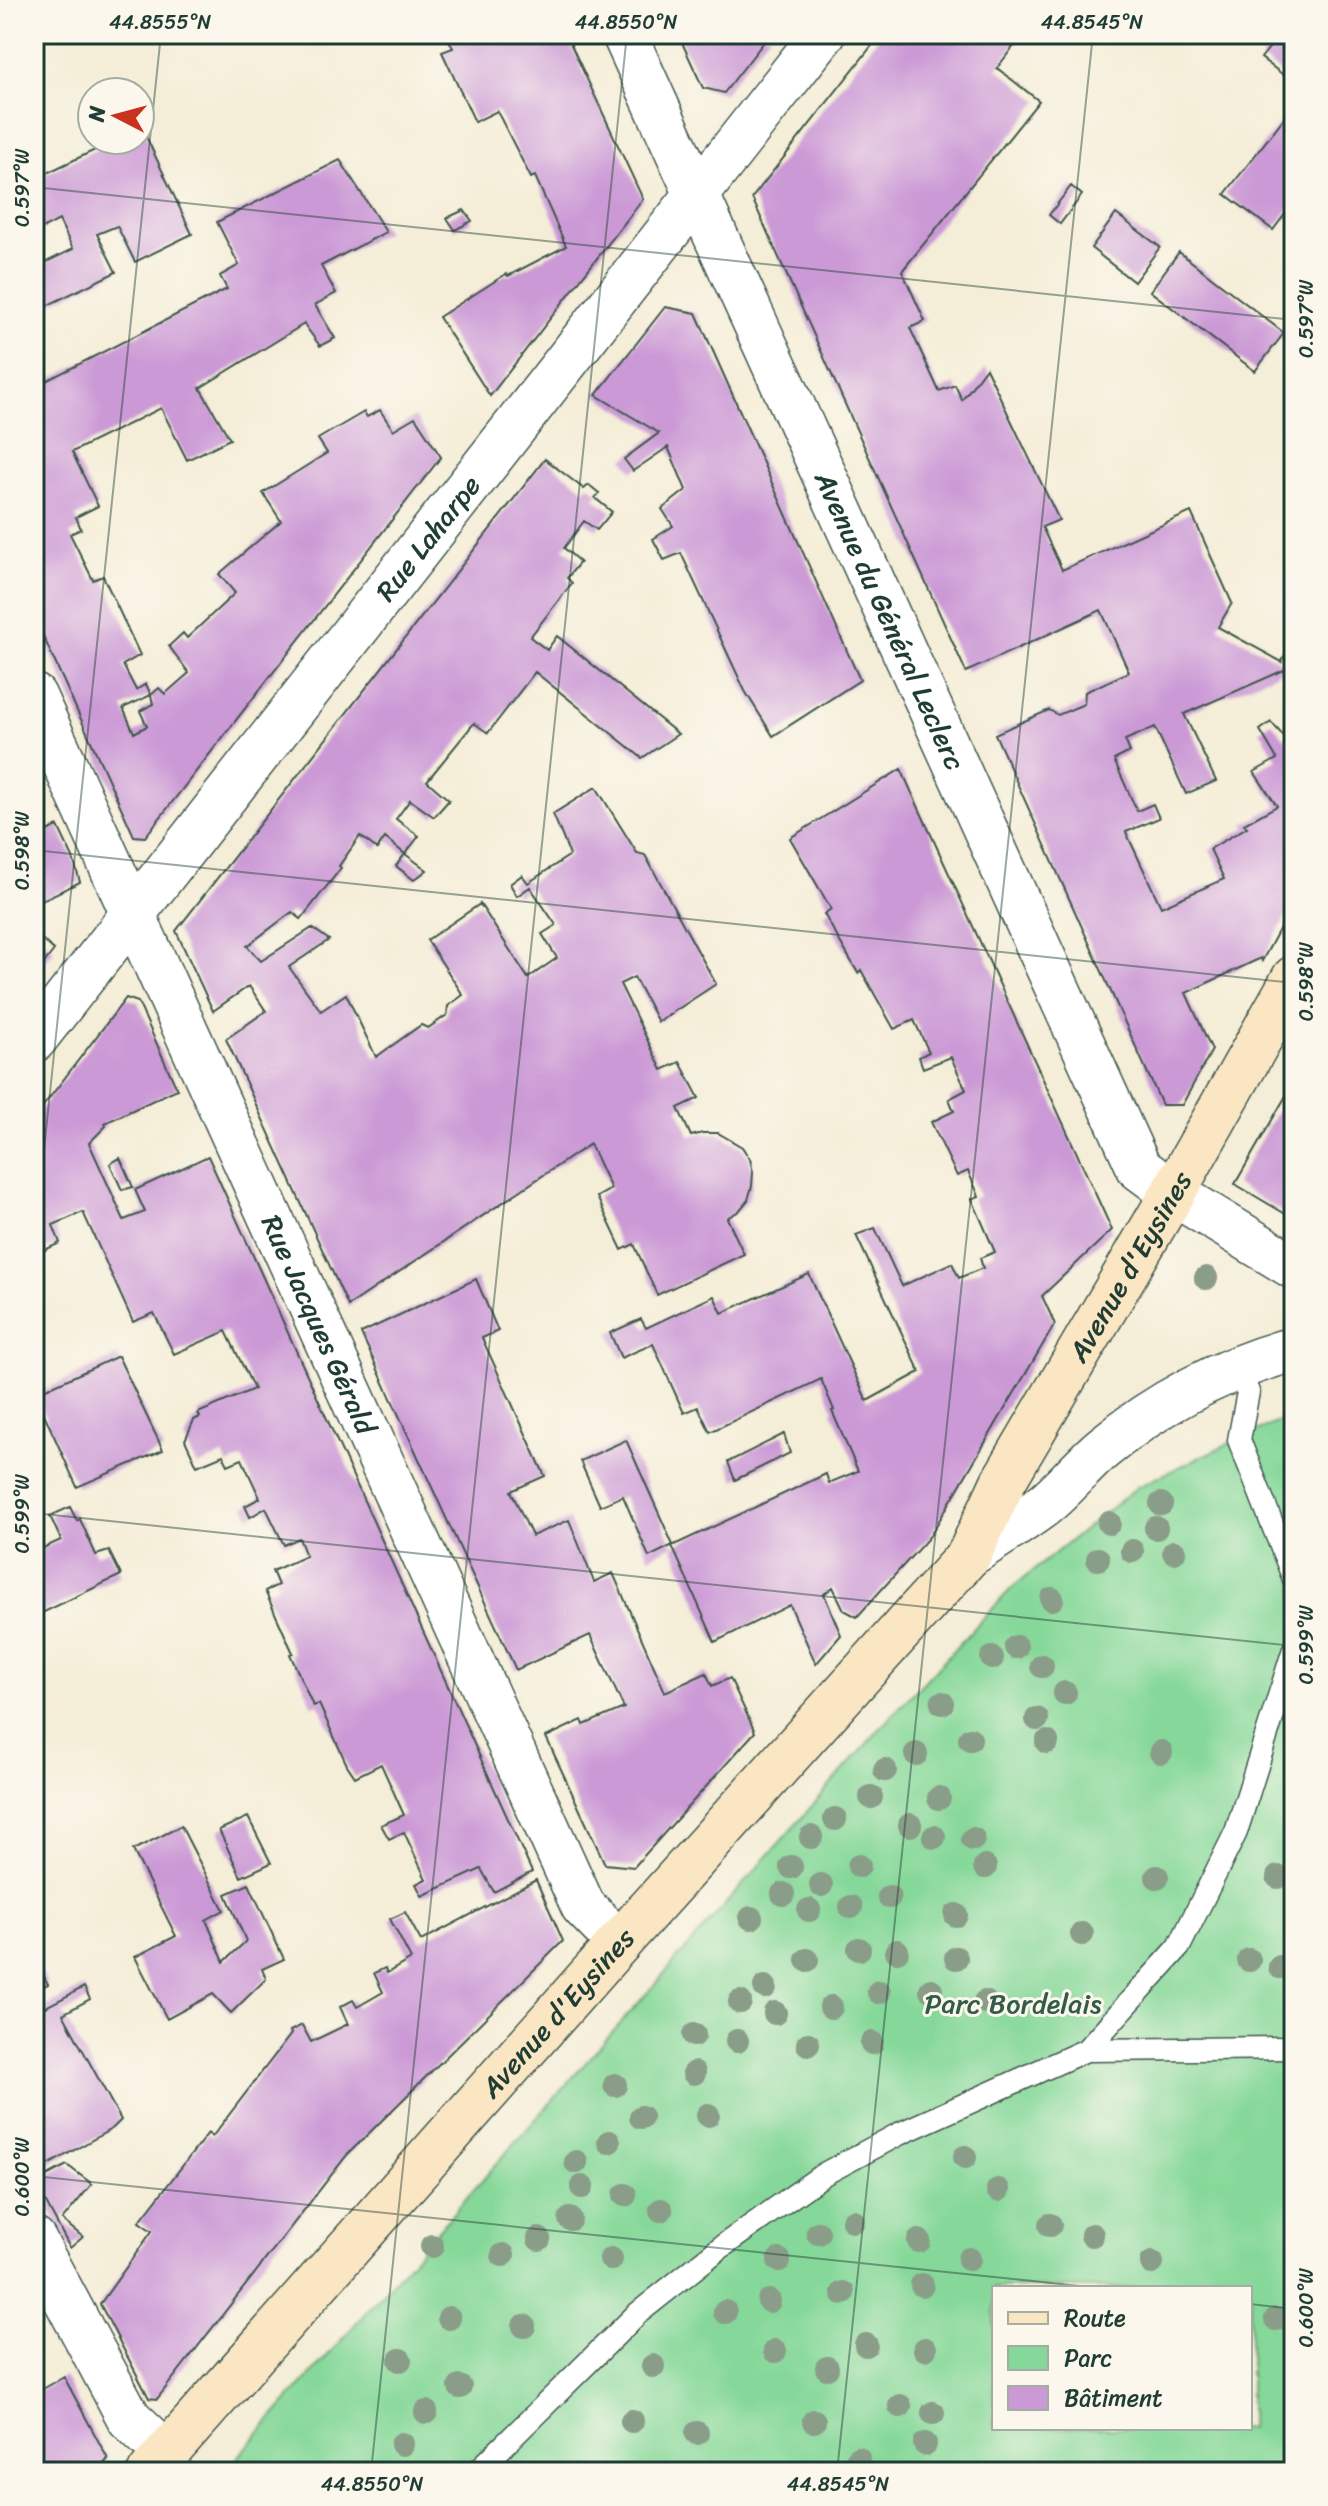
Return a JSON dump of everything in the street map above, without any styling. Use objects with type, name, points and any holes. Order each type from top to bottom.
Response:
[{"type":"street","name":"Avenue du Général Leclerc","points":[[624,34],[1139,1168],[1173,1193],[1294,1267]]},
{"type":"street","name":"Rue Laharpe","points":[[34,1040],[823,34]]},
{"type":"street","name":"Rue Jacques Gérald","points":[[34,696],[583,1906],[619,1943]]},
{"type":"street","name":"Avenue d'Eysines","points":[[969,1555],[1003,1482],[1173,1193],[1294,978]]},
{"type":"street","name":"Avenue d'Eysines","points":[[158,2462],[969,1555],[1043,1506],[1103,1448],[1178,1397],[1237,1367],[1294,1349]]},
{"type":"street","points":[[34,2240],[129,2418],[158,2462]]},
{"type":"lane","points":[[1237,1367],[1248,1392],[1239,1440],[1294,1579]]},
{"type":"lane","points":[[1086,2050],[1179,1947],[1236,1832],[1294,1649]]},
{"type":"lane","points":[[477,2472],[637,2314],[720,2248],[824,2174],[899,2134],[1086,2050],[1294,2048]]},
{"type":"green space","name":"Parc Bordelais","points":[[1294,1415],[1294,2472],[225,2472],[886,1722],[1012,1588],[1137,1487]]},
{"type":"building","points":[[446,34],[566,34],[643,199],[490,396],[439,317],[506,274],[508,276],[566,246],[535,176],[531,178],[497,111],[475,122],[442,52],[453,48]]},
{"type":"building","points":[[678,34],[770,34],[724,93],[703,88]]},
{"type":"building","points":[[881,34],[1023,34],[997,68],[1039,101],[902,271],[925,321],[910,328],[939,391],[955,385],[962,400],[986,368],[1059,520],[1042,527],[1062,570],[1191,512],[1232,603],[1218,627],[1282,662],[1294,632],[1294,669],[1291,667],[1184,714],[1216,781],[1186,794],[1155,727],[1125,740],[1130,752],[1114,760],[1137,811],[1153,804],[1159,818],[1126,832],[1161,907],[1224,879],[1210,849],[1247,827],[1244,824],[1277,806],[1254,772],[1277,759],[1260,730],[1271,722],[1285,738],[1294,727],[1294,902],[1262,961],[1261,958],[1186,993],[1212,1050],[1182,1105],[1162,1105],[995,734],[1049,710],[1058,715],[1084,704],[1085,692],[1129,672],[1101,610],[966,672],[752,198]]},
{"type":"building","points":[[1280,34],[1294,34],[1294,83],[1261,58]]},
{"type":"building","points":[[1294,105],[1294,202],[1273,230],[1225,194]]},
{"type":"building","points":[[82,156],[155,156],[192,234],[135,262],[117,226],[97,234],[116,272],[34,312],[34,268],[73,249],[59,220],[34,233],[34,179]]},
{"type":"building","points":[[340,160],[386,232],[321,266],[336,293],[315,305],[335,338],[320,346],[304,324],[200,388],[230,439],[187,460],[161,408],[72,452],[98,506],[76,517],[81,529],[70,534],[93,580],[103,576],[140,655],[123,665],[136,690],[146,684],[151,695],[159,688],[165,694],[189,673],[169,646],[183,633],[187,638],[235,593],[219,574],[281,521],[263,493],[327,453],[318,439],[364,412],[367,417],[380,410],[393,430],[415,417],[441,457],[145,837],[134,836],[34,616],[34,359],[46,381],[227,289],[220,276],[239,265],[217,222]],"holes":[[[151,695],[153,704],[140,711],[147,726],[134,733],[123,708]]]},
{"type":"building","points":[[1071,186],[1082,195],[1060,224],[1049,215]]},
{"type":"building","points":[[464,210],[472,221],[455,230],[447,218]]},
{"type":"building","points":[[1116,214],[1160,247],[1134,282],[1091,248]]},
{"type":"building","points":[[1179,252],[1284,333],[1255,371],[1150,291]]},
{"type":"building","points":[[665,307],[696,313],[860,680],[773,736],[745,691],[681,553],[664,560],[653,539],[673,526],[662,509],[686,490],[668,447],[633,471],[624,459],[659,433],[596,395]]},
{"type":"building","points":[[545,459],[584,489],[589,485],[599,493],[595,498],[612,512],[597,530],[584,521],[564,548],[580,562],[567,578],[572,583],[530,637],[547,650],[557,636],[678,734],[642,758],[535,672],[488,733],[474,723],[427,781],[449,800],[434,817],[410,800],[396,819],[419,836],[405,854],[385,838],[377,849],[360,836],[339,866],[341,868],[301,919],[292,912],[247,946],[261,961],[312,928],[329,940],[289,967],[321,1011],[346,994],[376,1057],[421,1025],[428,1028],[447,1015],[448,1006],[463,995],[427,940],[480,904],[528,978],[557,958],[542,934],[556,925],[530,887],[517,896],[510,884],[522,875],[528,883],[570,855],[553,814],[596,787],[637,853],[645,855],[716,984],[658,1022],[634,977],[620,984],[662,1070],[680,1062],[699,1098],[678,1108],[691,1136],[718,1133],[742,1147],[750,1159],[753,1172],[748,1200],[739,1211],[727,1218],[744,1254],[657,1295],[634,1244],[622,1250],[597,1197],[611,1189],[590,1144],[348,1306],[226,1039],[266,1011],[249,986],[213,1011],[176,931]]},
{"type":"building","points":[[901,769],[1112,1230],[1042,1296],[1055,1324],[930,1536],[857,1617],[844,1610],[833,1587],[824,1594],[841,1635],[816,1664],[790,1605],[715,1642],[672,1546],[826,1474],[829,1483],[858,1471],[821,1379],[710,1432],[698,1407],[684,1413],[653,1344],[621,1358],[610,1333],[641,1319],[646,1328],[714,1296],[722,1313],[809,1274],[867,1401],[920,1372],[856,1235],[875,1228],[902,1286],[952,1263],[959,1278],[983,1268],[980,1258],[995,1252],[972,1199],[979,1196],[968,1171],[957,1176],[931,1122],[954,1111],[949,1099],[966,1090],[951,1057],[923,1068],[919,1057],[929,1052],[914,1020],[894,1029],[861,970],[858,973],[824,914],[831,909],[790,838]]},
{"type":"building","points":[[58,826],[80,882],[34,904],[34,837]]},
{"type":"building","points":[[405,854],[427,870],[414,880],[396,866]]},
{"type":"building","points":[[34,933],[54,950],[34,976]]},
{"type":"building","points":[[126,998],[138,1002],[177,1089],[105,1123],[106,1126],[89,1143],[124,1220],[145,1212],[135,1190],[208,1156],[532,1872],[494,1892],[481,1869],[422,1896],[416,1884],[426,1879],[404,1832],[389,1839],[381,1825],[404,1815],[381,1764],[355,1777],[319,1704],[313,1706],[265,1591],[278,1585],[272,1571],[306,1556],[299,1538],[284,1545],[266,1508],[250,1517],[245,1506],[260,1498],[242,1459],[228,1465],[223,1455],[197,1466],[185,1440],[194,1420],[200,1417],[198,1413],[254,1389],[226,1331],[174,1354],[154,1313],[133,1322],[83,1212],[53,1225],[60,1243],[34,1255],[34,1118]]},
{"type":"building","points":[[1294,1082],[1294,1219],[1235,1184]]},
{"type":"building","points":[[120,1158],[133,1187],[122,1190],[110,1164]]},
{"type":"building","points":[[476,1279],[498,1331],[482,1338],[545,1476],[511,1491],[532,1536],[569,1520],[594,1582],[613,1573],[665,1692],[706,1673],[712,1686],[730,1678],[755,1732],[634,1867],[605,1864],[546,1737],[582,1720],[584,1725],[624,1708],[590,1635],[516,1670],[361,1333]]},
{"type":"building","points":[[118,1356],[163,1450],[77,1487],[35,1394]]},
{"type":"building","points":[[784,1434],[790,1453],[735,1480],[728,1462]]},
{"type":"building","points":[[626,1440],[673,1545],[649,1557],[623,1496],[600,1506],[580,1461]]},
{"type":"building","points":[[70,1507],[77,1521],[80,1519],[96,1555],[109,1551],[121,1575],[40,1614],[34,1601],[34,1552],[61,1540],[50,1516]]},
{"type":"building","points":[[248,1817],[271,1863],[241,1877],[219,1830]]},
{"type":"building","points":[[181,1826],[224,1910],[206,1920],[224,1962],[246,1941],[226,1894],[249,1884],[284,1959],[262,1969],[266,1979],[231,2013],[213,1994],[167,2019],[135,1957],[176,1936],[133,1850]]},
{"type":"building","points":[[536,1880],[563,1941],[347,2155],[157,2399],[149,2398],[100,2304],[152,2231],[139,2222],[208,2133],[212,2137],[291,2034],[290,2031],[302,2025],[311,2042],[348,2024],[340,2007],[353,2000],[357,2007],[383,1992],[374,1973],[385,1968],[387,1973],[411,1959],[390,1919],[405,1912],[421,1941]]},
{"type":"building","points":[[34,1958],[48,1984],[34,1991]]},
{"type":"building","points":[[84,1987],[90,1999],[63,2014],[121,2120],[113,2128],[34,2173],[34,2013]]},
{"type":"building","points":[[67,2165],[92,2184],[62,2220],[83,2237],[70,2248],[35,2182]]},
{"type":"building","points":[[64,2377],[108,2459],[97,2472],[34,2472],[34,2394]]}]
